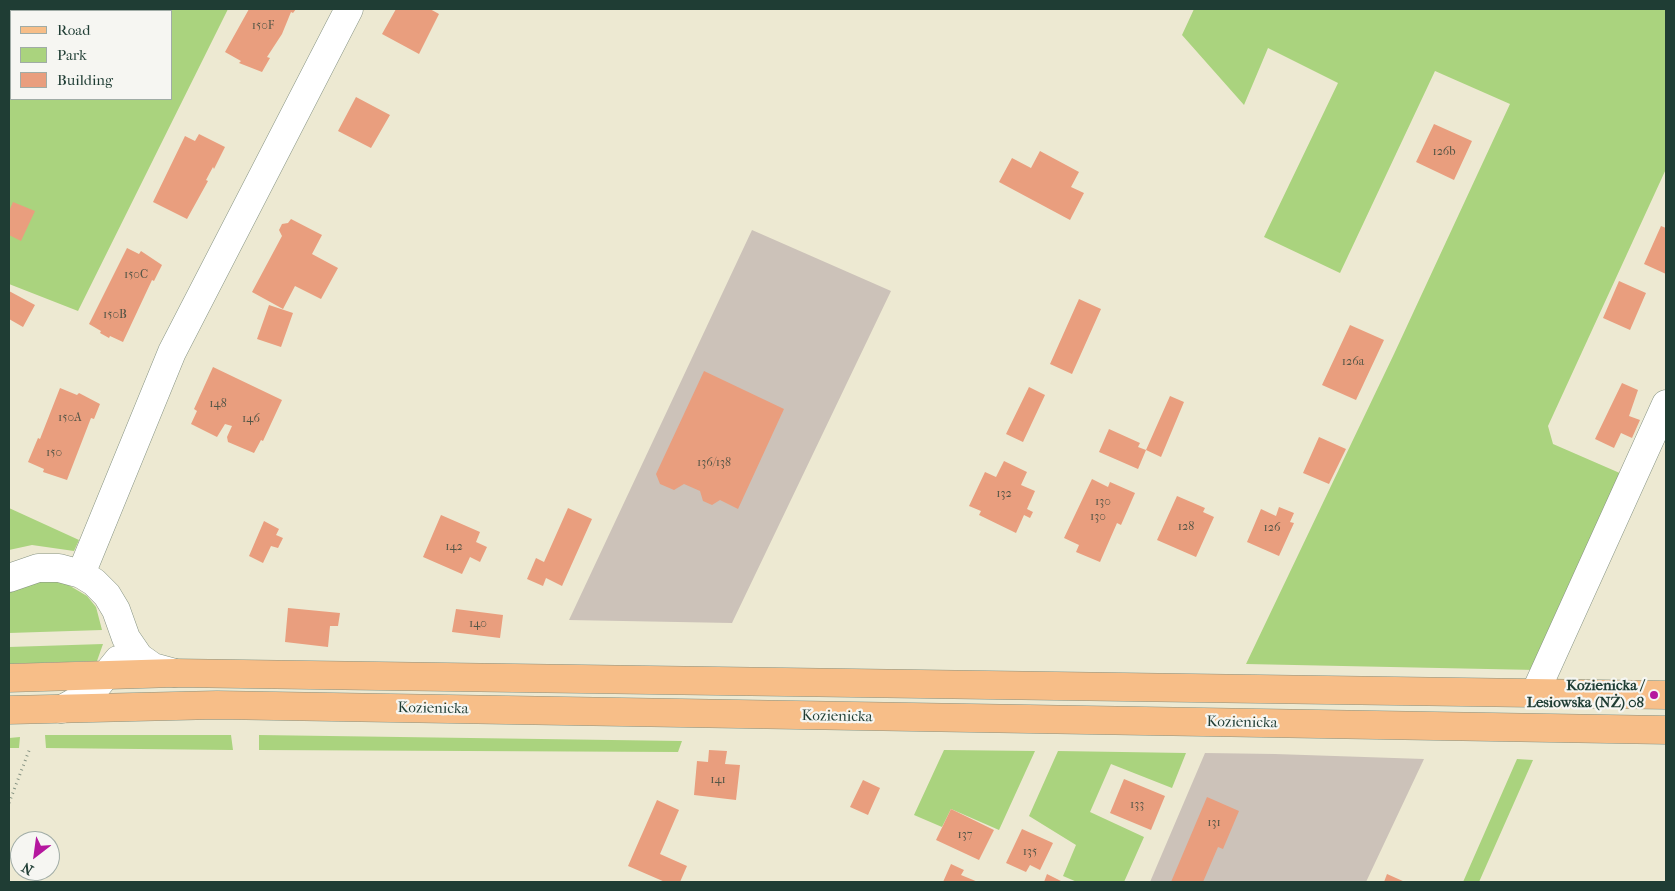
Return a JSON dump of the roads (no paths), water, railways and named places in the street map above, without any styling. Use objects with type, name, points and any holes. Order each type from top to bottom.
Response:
[{"type":"main road","points":[[9,678],[175,673],[1666,695]]},
{"type":"main road","name":"Kozienicka","points":[[9,710],[217,705],[1666,730]]},
{"type":"street","points":[[81,574],[172,352],[349,9]]},
{"type":"street","points":[[1535,693],[1666,404]]},
{"type":"street","points":[[9,578],[38,568],[59,568],[81,574],[94,582],[107,595],[122,623],[126,638],[139,657],[153,667],[175,673]]},
{"type":"street","points":[[62,709],[84,697],[108,675],[124,651],[126,638]]},
{"type":"place","name":"Kozienicka / Lesiowska (NŻ) 08","points":[[1654,695]]}]
